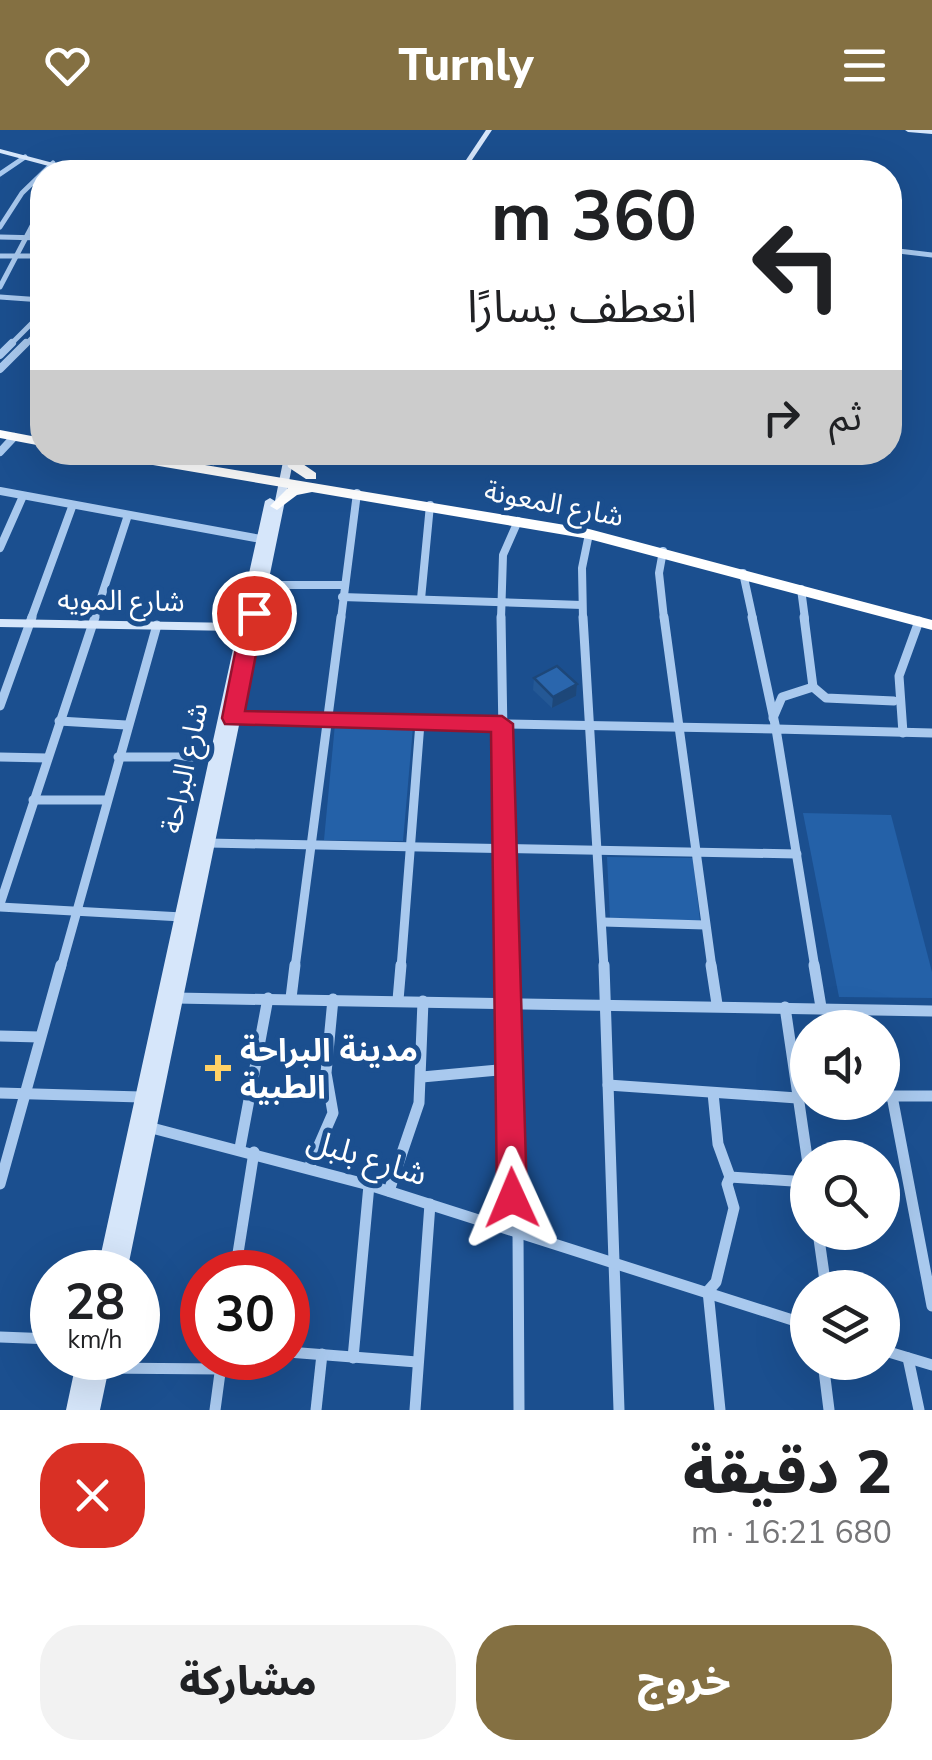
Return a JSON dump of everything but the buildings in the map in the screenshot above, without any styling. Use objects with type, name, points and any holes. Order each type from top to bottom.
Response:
[{"type":"highway","points":[[0,426],[30,432]]},
{"type":"highway","name":"شارع المعونة","points":[[179,465],[317,482],[625,533],[928,621]]},
{"type":"highway","name":"شارع المعونة","points":[[242,465],[282,477]]},
{"type":"highway","points":[[294,465],[317,482]]},
{"type":"highway","points":[[246,476],[261,483],[274,502],[317,482]]},
{"type":"highway","name":"شارع المعونة","points":[[317,482],[358,493],[588,534],[928,621]]},
{"type":"street","points":[[469,160],[489,130]]},
{"type":"street","points":[[908,130],[932,132]]},
{"type":"street","points":[[0,151],[38,160]]},
{"type":"street","points":[[0,174],[25,157]]},
{"type":"street","points":[[0,226],[30,185]]},
{"type":"street","points":[[0,287],[30,230]]},
{"type":"street","points":[[0,237],[30,238]]},
{"type":"street","points":[[902,252],[932,256]]},
{"type":"street","points":[[0,256],[30,256]]},
{"type":"street","points":[[0,297],[30,299]]},
{"type":"street","points":[[0,354],[30,325]]},
{"type":"street","points":[[0,369],[30,340]]},
{"type":"street","points":[[0,452],[7,435]]},
{"type":"street","name":"شارع البراحة","points":[[122,1250],[142,1126],[142,1096],[261,539],[286,465]]},
{"type":"street","points":[[0,492],[261,539]]},
{"type":"street","points":[[291,998],[358,493]]},
{"type":"street","points":[[0,548],[23,496]]},
{"type":"street","name":"شارع البراحة","points":[[110,1250],[174,998],[274,502]]},
{"type":"street","points":[[421,599],[430,506]]},
{"type":"street","points":[[0,706],[72,507]]},
{"type":"street","points":[[128,515],[0,905],[182,917]]},
{"type":"street","points":[[518,520],[503,555],[501,600],[503,848],[519,1410]]},
{"type":"street","points":[[588,534],[582,604],[600,851],[618,1410]]},
{"type":"street","points":[[662,552],[659,572],[716,1004]]},
{"type":"street","points":[[743,573],[776,729],[822,1007]]},
{"type":"street","points":[[260,585],[344,586]]},
{"type":"street","points":[[800,589],[813,687],[826,698],[894,700]]},
{"type":"street","points":[[342,597],[582,604]]},
{"type":"street","points":[[903,733],[894,700],[900,665],[928,621]]},
{"type":"street","name":"شارع المويه","points":[[0,623],[242,626]]},
{"type":"street","points":[[0,1184],[157,625]]},
{"type":"street","points":[[773,718],[782,697],[813,687]]},
{"type":"street","points":[[232,718],[932,733]]},
{"type":"street","points":[[59,720],[126,725]]},
{"type":"street","points":[[398,1000],[420,723]]},
{"type":"street","points":[[0,757],[47,758]]},
{"type":"street","points":[[118,757],[215,757]]},
{"type":"street","points":[[34,800],[106,800]]},
{"type":"street","points":[[208,843],[797,854]]},
{"type":"street","points":[[603,922],[705,925]]},
{"type":"street","points":[[174,998],[716,1004],[932,1011]]},
{"type":"street","points":[[237,1250],[268,998]]},
{"type":"street","points":[[310,1168],[333,1113],[326,1074],[332,999]]},
{"type":"street","points":[[388,1191],[420,1103],[423,1001]]},
{"type":"street","points":[[784,1007],[790,1040]]},
{"type":"street","points":[[0,1036],[40,1038]]},
{"type":"street","points":[[422,1077],[509,1069]]},
{"type":"street","points":[[608,1085],[790,1094]]},
{"type":"street","points":[[713,1092],[720,1158],[730,1178]]},
{"type":"street","points":[[0,1093],[142,1096]]},
{"type":"street","points":[[900,1096],[932,1096]]},
{"type":"street","points":[[892,1120],[932,1306]]},
{"type":"street","name":"شارع بلبل","points":[[142,1126],[247,1150],[370,1185],[708,1290],[790,1320]]},
{"type":"street","points":[[730,1178],[790,1181]]},
{"type":"street","points":[[720,1410],[708,1290],[716,1282],[734,1208],[727,1184],[730,1178]]},
{"type":"street","points":[[352,1358],[370,1185]]},
{"type":"street","points":[[415,1410],[430,1204]]},
{"type":"street","points":[[0,1337],[30,1338]]},
{"type":"street","points":[[310,1353],[417,1362]]},
{"type":"street","points":[[316,1410],[322,1354]]},
{"type":"street","points":[[900,1356],[932,1365]]},
{"type":"street","points":[[908,1358],[919,1410]]},
{"type":"street","points":[[75,1410],[88,1380]]},
{"type":"street","points":[[91,1410],[94,1380]]},
{"type":"street","points":[[215,1410],[219,1380]]},
{"type":"street","points":[[825,1380],[829,1410]]},
{"type":"shaded area","points":[[335,724],[413,727],[403,841],[324,840]]},
{"type":"shaded area","points":[[803,813],[891,815],[932,972],[932,998],[839,997]]},
{"type":"shaded area","points":[[607,857],[693,858],[700,921],[610,919]]},
{"type":"place","name":"مدينة البراحة الطبية","points":[[218,1068]]},
{"type":"route","points":[[254,613],[232,718],[502,724],[512,1198]]}]
